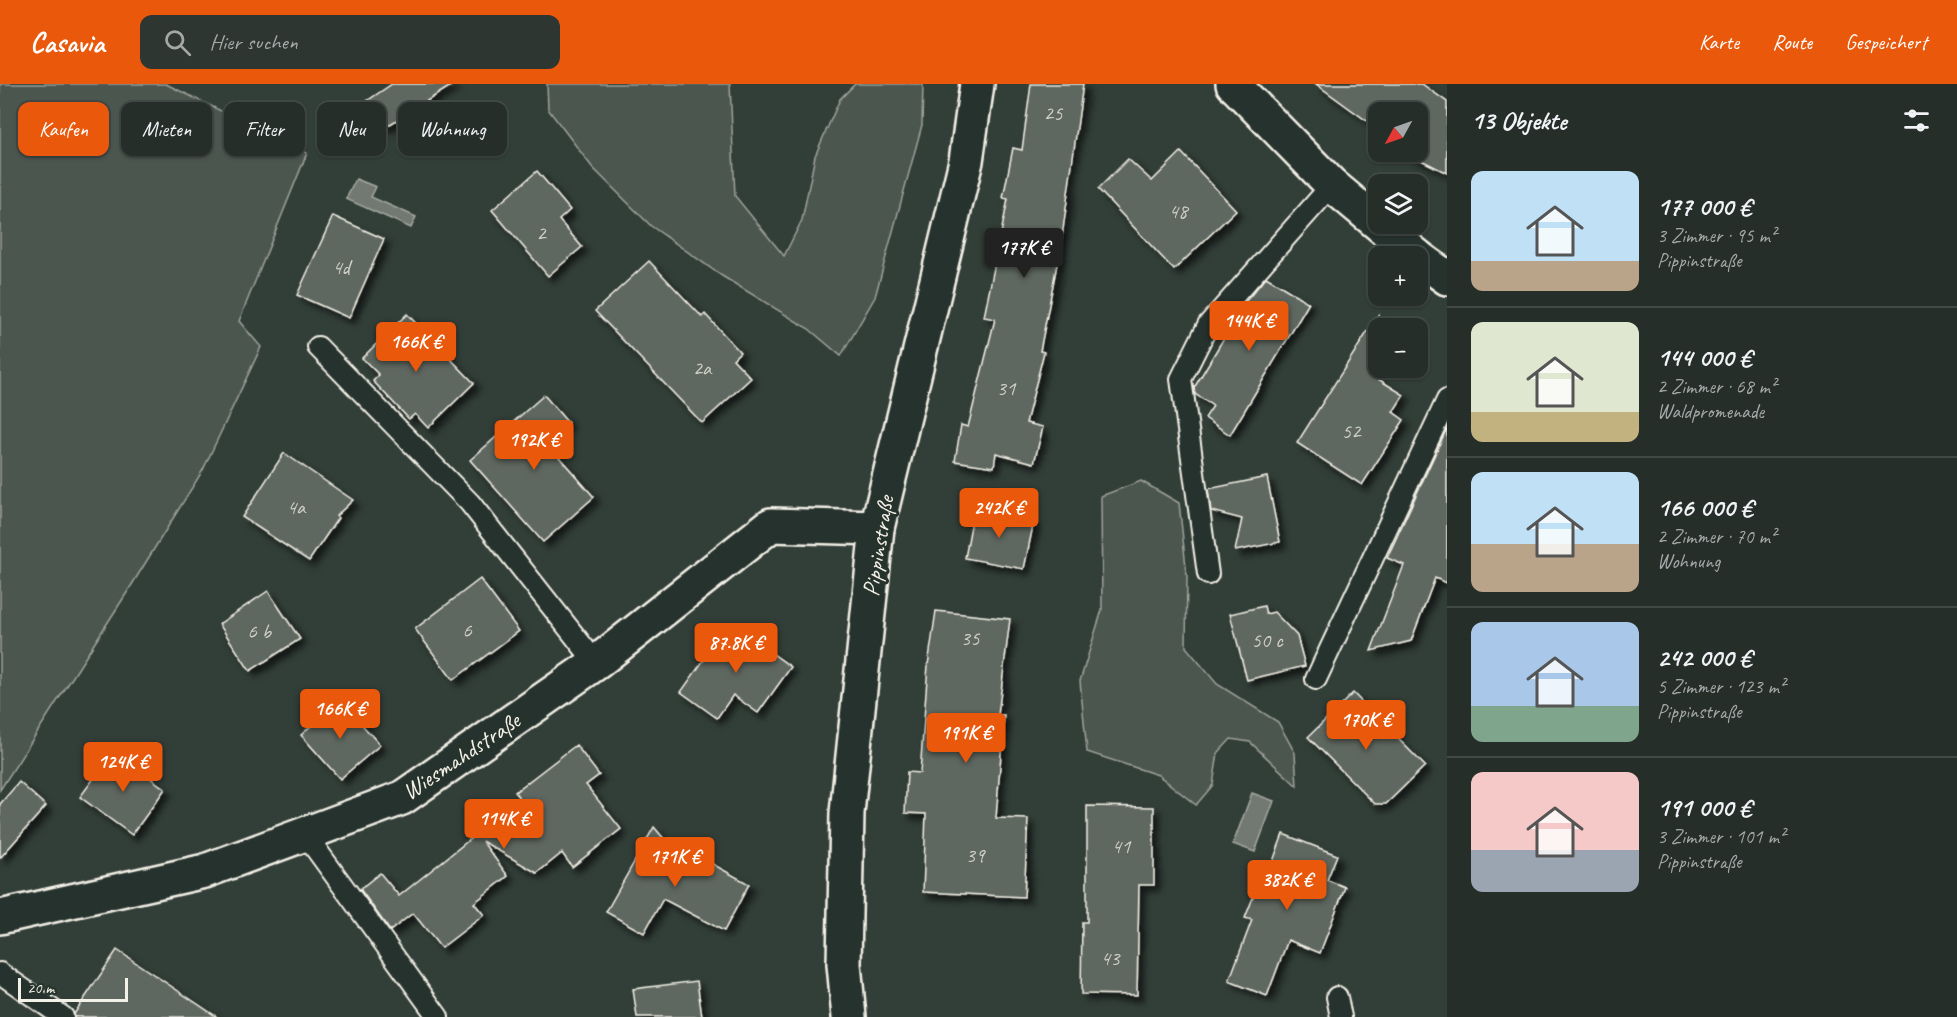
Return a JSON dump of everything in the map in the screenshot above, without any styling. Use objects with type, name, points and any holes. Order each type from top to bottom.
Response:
[{"type":"street","name":"Pippinstraße","points":[[849,1017],[844,964],[847,813],[877,528],[966,160],[977,84]]},
{"type":"street","points":[[1233,84],[1332,185],[1404,246]]},
{"type":"street","points":[[1428,265],[1447,278]]},
{"type":"street","name":"Wiesmahdstraße","points":[[0,916],[205,871],[402,798],[596,663],[771,525],[877,528]]},
{"type":"lane","points":[[1208,574],[1181,379],[1208,325],[1332,185]]},
{"type":"lane","points":[[318,347],[470,503],[596,663]]},
{"type":"lane","points":[[1316,679],[1447,400]]},
{"type":"lane","points":[[305,834],[438,1017]]},
{"type":"lane","points":[[0,973],[63,1017]]},
{"type":"lane","points":[[1337,997],[1341,1017]]},
{"type":"shaded area","points":[[0,84],[166,84],[203,102],[121,102],[121,156],[212,156],[212,107],[224,112],[224,156],[305,156],[305,152],[307,153],[239,321],[261,347],[203,470],[0,790]]},
{"type":"shaded area","points":[[547,84],[730,84],[735,196],[784,256],[802,220],[815,156],[840,99],[855,84],[923,84],[922,125],[875,297],[841,356],[809,329],[722,276],[651,226],[592,167],[548,109]]},
{"type":"shaded area","points":[[356,179],[376,187],[371,197],[416,217],[411,228],[346,199]]},
{"type":"shaded area","points":[[1141,481],[1179,503],[1187,576],[1186,647],[1217,684],[1278,722],[1295,753],[1297,786],[1250,742],[1231,739],[1218,753],[1213,785],[1196,805],[1158,775],[1087,752],[1080,681],[1102,610],[1101,496]]},
{"type":"shaded area","points":[[1252,793],[1274,801],[1255,852],[1233,844]]},
{"type":"building","points":[[392,84],[454,84],[425,102],[398,102],[398,119],[386,127],[386,102],[367,101]]},
{"type":"building","points":[[1031,84],[1083,84],[1061,244],[1040,351],[1044,352],[1026,423],[1043,427],[1034,463],[996,453],[994,467],[955,461],[961,425],[968,427],[995,319],[984,317],[1008,199],[1003,198],[1013,148],[1022,150]]},
{"type":"building","points":[[1316,84],[1422,84],[1447,102],[1447,173],[1425,162],[1428,162],[1428,102],[1368,102],[1368,122]]},
{"type":"building","points":[[1181,152],[1236,210],[1174,270],[1098,189],[1128,159],[1152,181]]},
{"type":"building","points":[[537,171],[570,210],[559,220],[582,247],[548,276],[492,210]]},
{"type":"building","points":[[333,216],[384,239],[349,318],[297,295]]},
{"type":"building","points":[[649,261],[702,317],[705,314],[740,352],[733,359],[751,378],[702,423],[595,311]]},
{"type":"building","points":[[1266,277],[1309,303],[1230,435],[1205,418],[1213,406],[1195,394],[1194,388],[1246,301]]},
{"type":"building","points":[[407,314],[474,383],[428,428],[415,414],[409,419],[373,381],[379,375],[362,358]]},
{"type":"building","points":[[1368,331],[1368,378],[1378,378],[1404,395],[1393,412],[1404,420],[1362,485],[1297,443]]},
{"type":"building","points":[[544,395],[568,423],[546,442],[594,497],[543,542],[470,460]]},
{"type":"building","points":[[1447,428],[1447,583],[1435,578],[1411,641],[1371,651],[1404,565],[1387,558]]},
{"type":"building","points":[[284,453],[353,500],[336,516],[338,518],[309,561],[242,517]]},
{"type":"building","points":[[1267,477],[1280,542],[1235,551],[1242,519],[1211,511],[1208,489]]},
{"type":"building","points":[[974,509],[1034,521],[1024,569],[965,558]]},
{"type":"building","points":[[480,579],[519,631],[453,680],[415,629]]},
{"type":"building","points":[[268,591],[300,639],[250,671],[219,624]]},
{"type":"building","points":[[1264,606],[1266,614],[1274,612],[1297,636],[1305,666],[1247,680],[1230,614]]},
{"type":"building","points":[[936,611],[1010,619],[998,715],[1004,715],[996,818],[1028,819],[1024,897],[923,892],[926,814],[905,813],[907,772],[920,773],[928,665]]},
{"type":"building","points":[[730,623],[791,667],[758,713],[733,695],[717,718],[681,692]]},
{"type":"building","points":[[1353,693],[1425,766],[1386,804],[1375,804],[1308,737]]},
{"type":"building","points":[[340,700],[380,745],[340,779],[301,735]]},
{"type":"building","points":[[576,745],[599,775],[586,785],[621,829],[572,867],[562,853],[537,873],[482,841],[508,876],[474,903],[484,915],[441,948],[413,913],[390,931],[360,889],[380,873],[399,896],[520,799],[515,792]]},
{"type":"building","points":[[114,751],[165,789],[132,835],[80,797]]},
{"type":"building","points":[[19,782],[46,806],[0,858],[0,804]]},
{"type":"building","points":[[1087,806],[1154,807],[1154,885],[1139,885],[1137,995],[1081,994],[1082,922],[1087,922]]},
{"type":"building","points":[[654,827],[689,868],[696,855],[749,884],[724,931],[663,899],[644,933],[606,912]]},
{"type":"building","points":[[1283,834],[1337,855],[1327,880],[1345,887],[1320,953],[1288,940],[1267,996],[1229,981],[1252,920],[1245,918],[1267,862],[1272,864]]},
{"type":"building","points":[[117,950],[217,1017],[75,1017],[74,1014]]},
{"type":"building","points":[[697,981],[702,1017],[637,1017],[633,989]]}]
